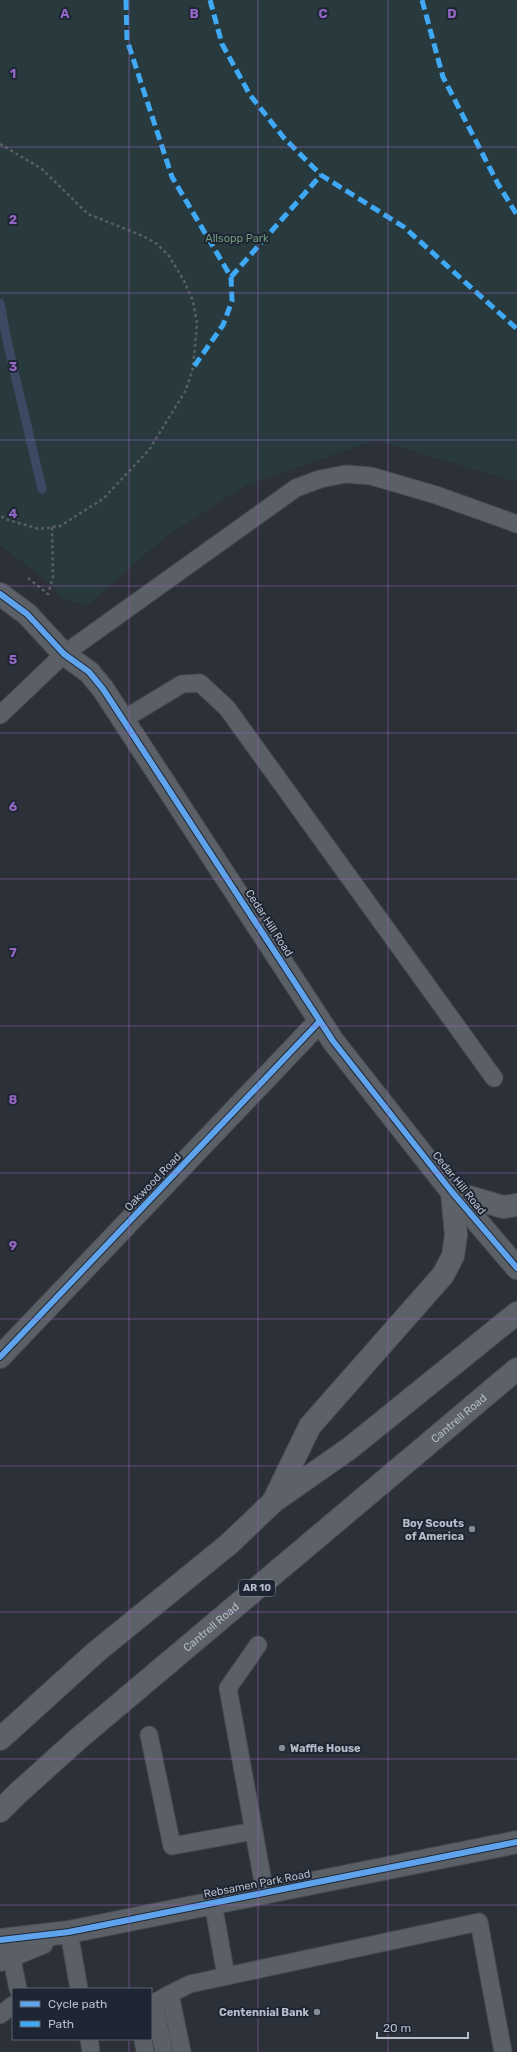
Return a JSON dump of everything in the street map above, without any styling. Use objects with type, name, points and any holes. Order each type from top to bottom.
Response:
[{"type":"main road","points":[[273,1502],[310,1426],[443,1275],[453,1256],[456,1235],[452,1192],[503,1207],[517,1205]]},
{"type":"main road","points":[[0,1739],[96,1652],[229,1544],[273,1502],[350,1448],[517,1313]]},
{"type":"main road","name":"Cantrell Road","points":[[0,1811],[78,1740],[517,1369]]},
{"type":"street","name":"Cedar Hill Road","points":[[0,594],[27,614],[64,654],[89,672],[124,720],[333,1041],[452,1192],[517,1268]]},
{"type":"street","name":"Oakwood Road","points":[[0,1357],[320,1020]]},
{"type":"street","name":"Rebsamen Park Road","points":[[4,1952],[69,1932],[517,1842]]},
{"type":"lane","points":[[0,715],[64,654],[296,488],[320,479],[346,474],[371,476],[436,495],[517,524]]},
{"type":"lane","points":[[124,720],[182,684],[200,683],[227,708],[494,1078]]},
{"type":"lane","points":[[258,1645],[228,1688],[265,1893]]},
{"type":"lane","points":[[149,1734],[172,1846],[254,1831]]},
{"type":"lane","points":[[213,1903],[226,1976]]},
{"type":"lane","points":[[164,2052],[153,2005],[190,1984],[479,1922],[503,2052]]},
{"type":"lane","points":[[69,1932],[79,1988]]},
{"type":"lane","points":[[4,1952],[18,1988]]},
{"type":"lane","points":[[170,1994],[182,2052]]},
{"type":"lane","points":[[0,2015],[12,2006]]},
{"type":"lane","points":[[89,2040],[91,2052]]},
{"type":"lane","points":[[143,2040],[145,2052]]},
{"type":"path","points":[[0,144],[42,169],[88,214],[143,236],[157,244],[169,256],[184,281],[193,301],[197,324],[192,368],[186,390],[149,450],[102,499],[60,526],[39,530],[5,519],[0,515]]},
{"type":"path","points":[[28,578],[48,594],[53,577],[52,527]]},
{"type":"green space","name":"Allsopp Park","points":[[0,0],[517,0],[517,482],[376,440],[244,486],[164,538],[89,604],[63,600],[52,585],[0,545]]},
{"type":"waterway","points":[[0,303],[7,341],[42,489]]},
{"type":"marked path","points":[[126,0],[127,40],[172,177],[231,277],[232,301],[223,325],[193,368]]},
{"type":"marked path","points":[[210,0],[222,44],[250,95],[284,138],[321,175],[404,227],[517,329]]},
{"type":"marked path","points":[[422,0],[443,77],[498,184],[517,215]]},
{"type":"marked path","points":[[231,277],[321,175]]},
{"type":"cycle path","points":[[0,594],[27,614],[64,654],[89,672],[103,689],[333,1041],[452,1192],[517,1268]]},
{"type":"cycle path","points":[[0,1357],[320,1021]]},
{"type":"cycle path","points":[[0,1940],[69,1932],[517,1842]]},
{"type":"place","name":"Boy Scouts of America","points":[[472,1529]]},
{"type":"place","name":"Waffle House","points":[[282,1748]]},
{"type":"place","name":"Centennial Bank","points":[[317,2012]]}]
